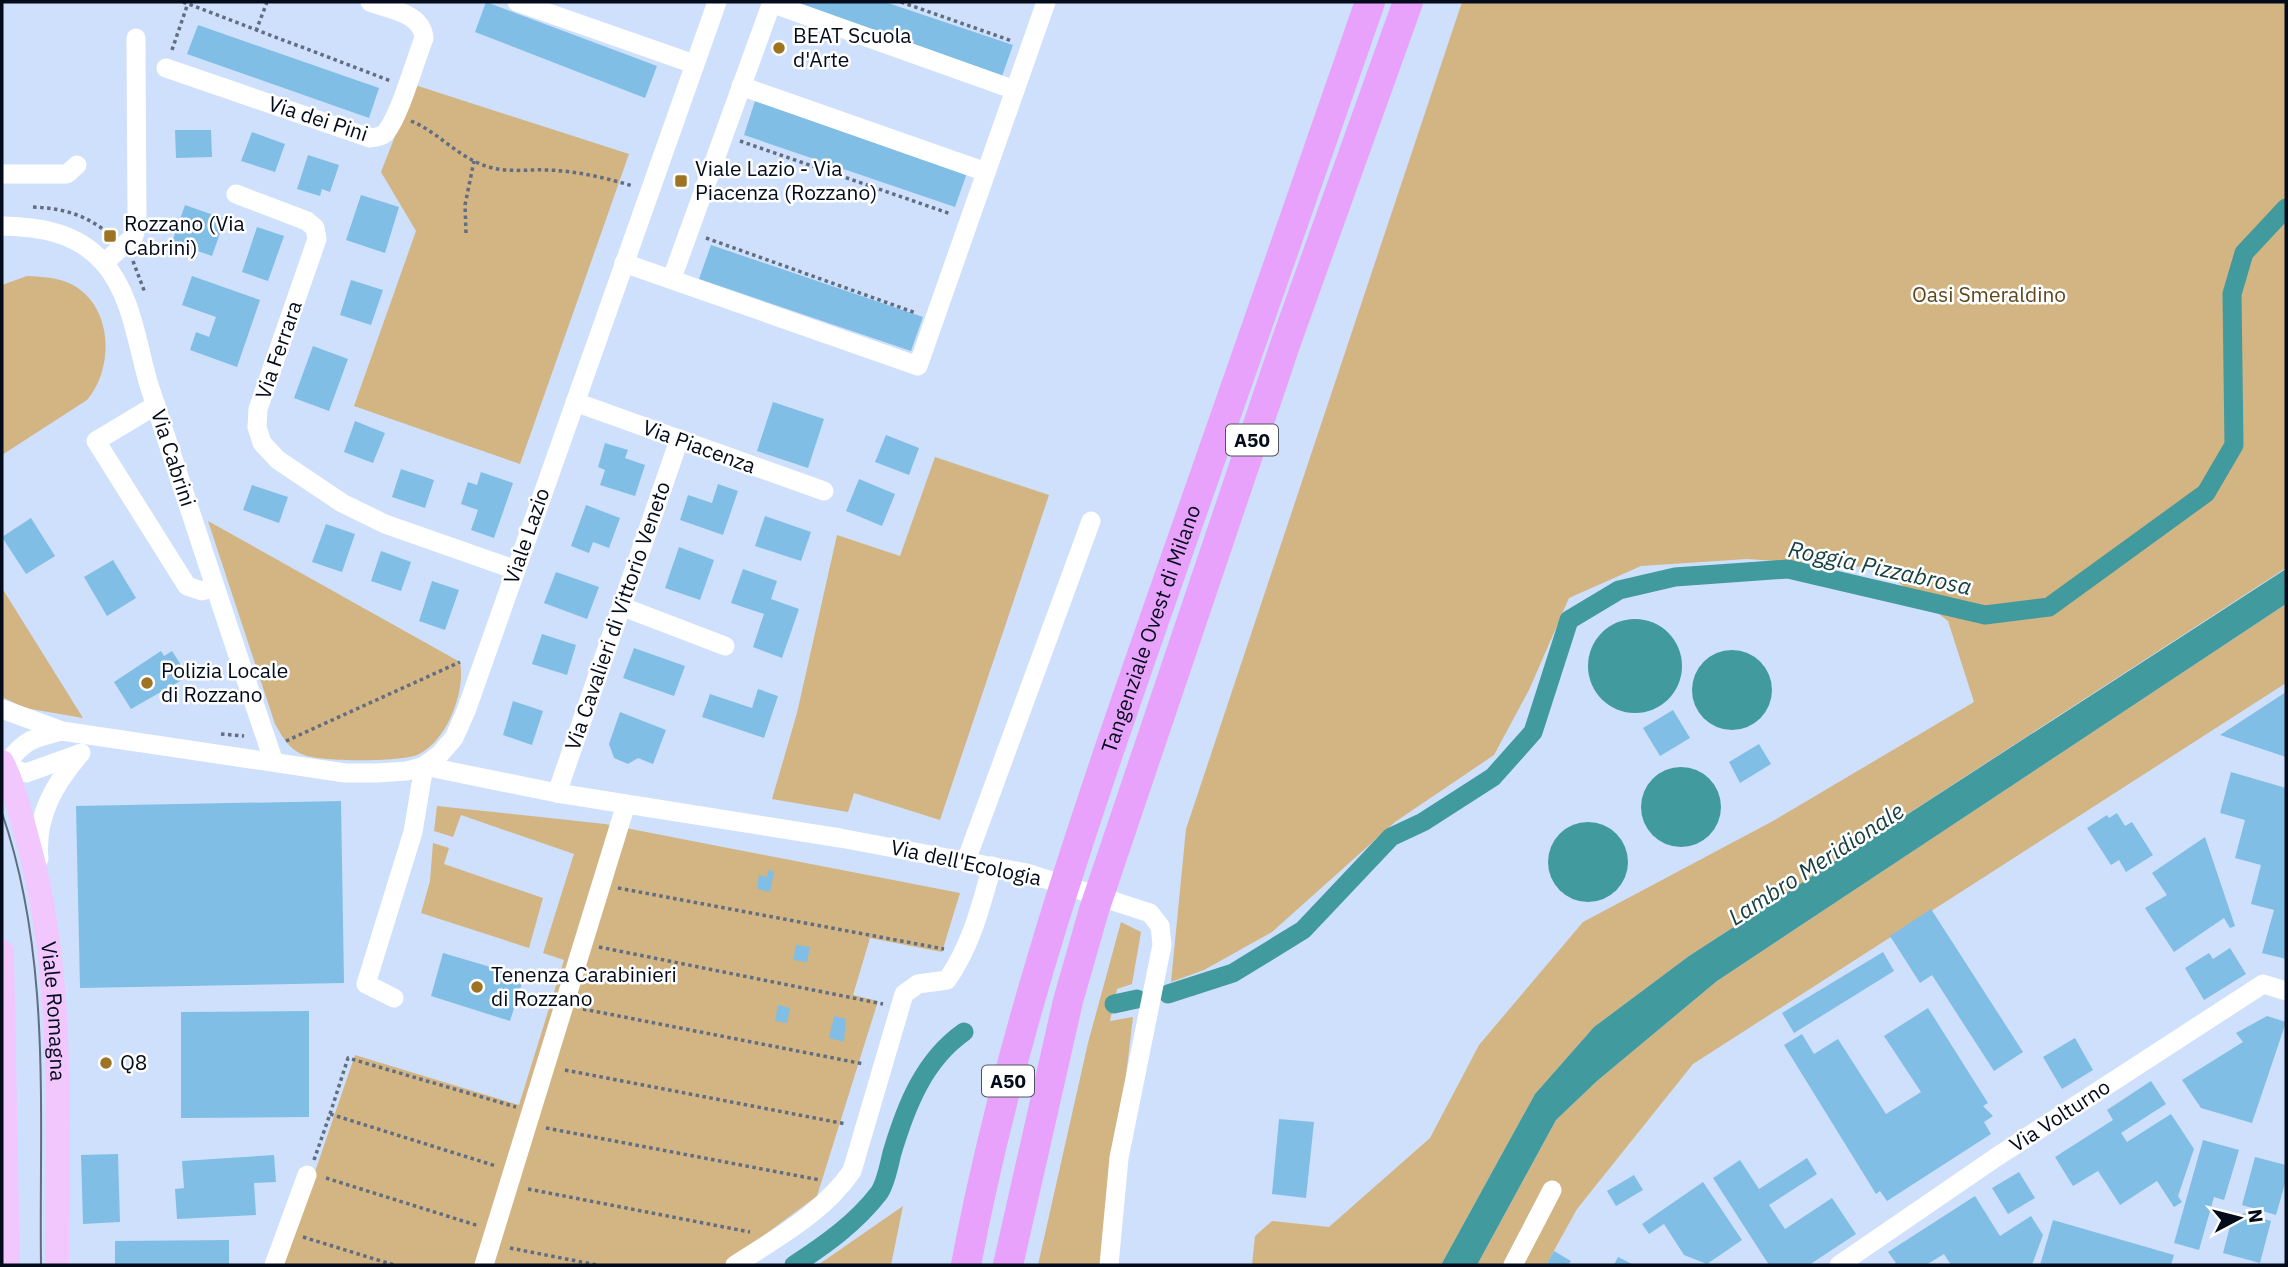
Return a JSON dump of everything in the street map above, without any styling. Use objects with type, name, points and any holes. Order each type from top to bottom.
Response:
[{"type":"highway","name":"Tangenziale Ovest di Milano","points":[[966,1265],[985,1167],[1069,870],[1370,2]]},
{"type":"highway","name":"Tangenziale Ovest di Milano","points":[[1009,1265],[1068,1001],[1094,911],[1272,381],[1408,2]]},
{"type":"main road","name":"Viale Romagna","points":[[2,765],[41,886],[50,946],[54,997],[57,1265]]},
{"type":"main road","points":[[2,952],[8,1265]]},
{"type":"street","name":"Via dei Pini","points":[[166,68],[370,138],[386,132],[424,38],[423,27],[418,20],[370,2]]},
{"type":"street","points":[[517,2],[694,64]]},
{"type":"street","name":"Viale Lazio","points":[[424,766],[440,754],[454,738],[717,2]]},
{"type":"street","points":[[672,278],[772,2],[1015,90]]},
{"type":"street","points":[[624,263],[918,366],[1046,2]]},
{"type":"street","points":[[104,263],[134,236],[137,222],[136,38]]},
{"type":"street","points":[[741,86],[986,172]]},
{"type":"street","points":[[2,174],[68,174],[76,165]]},
{"type":"street","name":"Via Ferrara","points":[[236,194],[307,221],[315,228],[317,239],[258,409],[257,428],[262,443],[278,460],[360,512],[516,570]]},
{"type":"street","name":"Via Cabrini","points":[[2,226],[30,227],[63,233],[86,246],[104,263],[131,317],[156,405],[274,762]]},
{"type":"street","name":"Via Piacenza","points":[[575,402],[824,491]]},
{"type":"street","points":[[156,405],[96,441],[187,586],[202,591],[215,587]]},
{"type":"street","name":"Via Cavalieri di Vittorio Veneto","points":[[557,793],[679,440]]},
{"type":"street","points":[[965,861],[1091,522]]},
{"type":"street","points":[[623,607],[725,646]]},
{"type":"street","points":[[2,709],[62,731],[345,773],[407,771],[424,766],[412,832],[366,984],[394,998]]},
{"type":"street","points":[[62,731],[32,739],[14,750],[2,765],[26,773],[116,740]]},
{"type":"street","points":[[41,886],[37,838],[45,805],[64,773],[81,753]]},
{"type":"street","name":"Via dell'Ecologia","points":[[424,766],[557,793],[1027,873],[1150,914],[1160,926],[1162,945],[1119,1158],[1109,1265]]},
{"type":"street","points":[[484,1265],[626,804]]},
{"type":"street","points":[[735,1265],[814,1213],[852,1171],[867,1128],[904,994],[918,984],[947,980],[973,932],[992,866]]},
{"type":"street","name":"Via Volturno","points":[[1839,1265],[2263,984],[2286,990]]},
{"type":"street","points":[[274,1265],[307,1173]]},
{"type":"street","points":[[1513,1265],[1552,1190]]},
{"type":"path","points":[[257,31],[267,2]]},
{"type":"path","points":[[901,2],[1030,48]]},
{"type":"path","points":[[166,68],[185,4],[392,81],[382,110],[416,124],[458,155],[513,171],[549,170],[597,177],[648,191]]},
{"type":"path","points":[[723,135],[970,220]]},
{"type":"path","points":[[466,233],[465,205],[474,161]]},
{"type":"path","points":[[688,232],[934,320]]},
{"type":"path","points":[[212,733],[284,741],[460,662]]},
{"type":"path","points":[[601,885],[964,952]]},
{"type":"path","points":[[583,944],[900,1008]]},
{"type":"path","points":[[564,1005],[883,1068]]},
{"type":"path","points":[[597,1265],[492,1238],[307,1173],[348,1058],[361,1059],[529,1119],[843,1184]]},
{"type":"path","points":[[545,1066],[867,1128]]},
{"type":"path","points":[[330,1114],[511,1178],[778,1237]]},
{"type":"path","points":[[286,1232],[394,1265]]},
{"type":"green space","name":"Oasi Smeraldino","points":[[1462,2],[2286,2],[2286,568],[1689,956],[1594,1027],[1535,1094],[1441,1265],[1252,1265],[1255,1236],[1272,1221],[1329,1227],[1430,1138],[1479,1045],[1583,922],[1773,821],[1974,702],[1948,621],[1880,568],[1747,559],[1641,566],[1569,598],[1529,690],[1494,755],[1395,822],[1272,932],[1204,970],[1171,982],[1186,829]]},
{"type":"green space","points":[[415,85],[629,154],[520,464],[354,406],[416,231],[381,172]]},
{"type":"green space","points":[[27,276],[60,280],[85,294],[102,321],[105,355],[96,387],[87,400],[2,455],[2,285]]},
{"type":"green space","points":[[935,457],[1049,495],[940,820],[854,793],[848,812],[772,799],[797,713],[837,535],[900,556]]},
{"type":"green space","points":[[208,521],[460,662],[457,701],[437,739],[417,755],[378,760],[313,757],[299,753],[290,746],[275,724]]},
{"type":"green space","points":[[2,588],[83,718],[25,708],[2,697]]},
{"type":"green space","points":[[2286,604],[2286,683],[1693,1064],[1577,1209],[1546,1265],[1477,1265],[1556,1120],[1597,1081],[1717,981]]},
{"type":"green space","points":[[437,806],[605,824],[960,893],[942,952],[870,938],[853,995],[878,1001],[817,1196],[724,1265],[283,1265],[355,1055],[519,1105],[564,960],[543,953],[574,854],[461,815],[453,837],[434,831]]},
{"type":"green space","points":[[433,843],[449,848],[444,864],[543,898],[529,948],[421,913],[430,881]]},
{"type":"green space","points":[[1121,922],[1141,932],[1132,984],[1117,989],[1110,1021],[1133,1017],[1103,1265],[1038,1265],[1088,1043]]},
{"type":"green space","points":[[903,1206],[891,1265],[818,1265]]},
{"type":"shaded area","points":[[2286,569],[2286,604],[1717,981],[1597,1081],[1556,1120],[1477,1265],[1441,1265],[1535,1094],[1594,1027],[1689,956]]},
{"type":"shaded area","points":[[1635,619],[1653,623],[1668,633],[1678,648],[1682,666],[1678,684],[1668,699],[1653,709],[1635,713],[1617,709],[1602,699],[1592,684],[1588,666],[1592,648],[1602,633],[1617,623]]},
{"type":"shaded area","points":[[1732,650],[1747,653],[1760,662],[1769,675],[1772,690],[1769,705],[1760,718],[1747,727],[1732,730],[1717,727],[1704,718],[1695,705],[1692,690],[1695,675],[1704,662],[1717,653]]},
{"type":"shaded area","points":[[1681,767],[1696,770],[1709,779],[1718,792],[1721,807],[1718,822],[1709,835],[1696,844],[1681,847],[1666,844],[1653,835],[1644,822],[1641,807],[1644,792],[1653,779],[1666,770]]},
{"type":"shaded area","points":[[1588,822],[1603,825],[1616,834],[1625,847],[1628,862],[1625,877],[1616,890],[1603,899],[1588,902],[1573,899],[1560,890],[1551,877],[1548,862],[1551,847],[1560,834],[1573,825]]},
{"type":"building","points":[[486,2],[657,66],[645,98],[475,32]]},
{"type":"building","points":[[791,2],[885,2],[1013,45],[1001,79]]},
{"type":"building","points":[[198,25],[379,88],[369,118],[187,54]]},
{"type":"building","points":[[755,101],[967,173],[955,207],[744,135]]},
{"type":"building","points":[[175,130],[211,130],[212,157],[176,158]]},
{"type":"building","points":[[252,132],[285,144],[275,172],[241,161]]},
{"type":"building","points":[[308,155],[339,165],[330,192],[322,189],[320,196],[297,189]]},
{"type":"building","points":[[361,195],[399,207],[385,253],[346,240]]},
{"type":"building","points":[[185,205],[225,219],[212,256],[172,242]]},
{"type":"building","points":[[257,227],[284,236],[268,281],[242,272]]},
{"type":"building","points":[[711,245],[923,317],[911,351],[699,279]]},
{"type":"building","points":[[192,276],[260,300],[237,367],[190,350],[196,332],[209,337],[216,317],[182,305]]},
{"type":"building","points":[[351,280],[383,290],[371,325],[340,315]]},
{"type":"building","points":[[313,346],[348,359],[329,411],[294,398]]},
{"type":"building","points":[[773,402],[824,419],[808,468],[757,451]]},
{"type":"building","points":[[355,421],[385,433],[373,463],[344,452]]},
{"type":"building","points":[[886,435],[919,448],[909,475],[875,462]]},
{"type":"building","points":[[605,443],[628,450],[625,458],[645,465],[635,496],[600,485],[605,470],[598,467]]},
{"type":"building","points":[[401,469],[434,480],[425,508],[392,497]]},
{"type":"building","points":[[481,472],[513,483],[494,538],[471,530],[478,510],[461,504],[468,482],[477,485]]},
{"type":"building","points":[[859,479],[895,494],[882,526],[846,511]]},
{"type":"building","points":[[718,484],[738,491],[723,535],[680,520],[688,495],[712,503]]},
{"type":"building","points":[[252,485],[288,497],[279,523],[243,510]]},
{"type":"building","points":[[586,505],[620,518],[609,548],[593,542],[589,553],[571,546]]},
{"type":"building","points":[[765,516],[811,532],[801,561],[755,546]]},
{"type":"building","points":[[31,518],[55,556],[26,574],[2,537]]},
{"type":"building","points":[[326,524],[355,534],[342,572],[312,562]]},
{"type":"building","points":[[679,547],[714,560],[700,600],[665,588]]},
{"type":"building","points":[[381,551],[411,562],[401,591],[371,581]]},
{"type":"building","points":[[113,560],[136,598],[107,616],[84,577]]},
{"type":"building","points":[[743,569],[777,581],[771,599],[799,609],[782,658],[753,647],[764,614],[731,603]]},
{"type":"building","points":[[556,572],[599,587],[587,619],[544,603]]},
{"type":"building","points":[[432,581],[459,590],[445,630],[419,621]]},
{"type":"building","points":[[542,634],[576,645],[567,675],[532,664]]},
{"type":"building","points":[[634,648],[685,666],[674,696],[623,678]]},
{"type":"building","points":[[161,651],[164,656],[172,651],[183,668],[176,672],[182,680],[131,709],[114,682]]},
{"type":"building","points":[[758,689],[778,696],[764,738],[702,717],[710,694],[752,708]]},
{"type":"building","points":[[2286,692],[2286,757],[2220,735]]},
{"type":"building","points":[[513,701],[543,711],[532,745],[503,735]]},
{"type":"building","points":[[1673,710],[1690,738],[1660,756],[1643,728]]},
{"type":"building","points":[[620,712],[666,730],[653,764],[638,758],[628,764],[614,758],[609,744]]},
{"type":"building","points":[[1759,744],[1771,764],[1740,783],[1729,762]]},
{"type":"building","points":[[2231,772],[2286,788],[2286,959],[2262,953],[2274,910],[2251,904],[2261,865],[2235,858],[2245,820],[2220,813]]},
{"type":"building","points":[[341,801],[344,983],[80,988],[76,806]]},
{"type":"building","points":[[2117,813],[2125,826],[2132,822],[2153,855],[2126,872],[2119,860],[2111,865],[2087,828],[2107,815],[2109,818]]},
{"type":"building","points":[[2205,837],[2235,926],[2230,928],[2224,918],[2174,952],[2145,908],[2167,895],[2152,873]]},
{"type":"building","points":[[768,870],[774,872],[770,892],[757,889],[759,875],[767,877]]},
{"type":"building","points":[[1931,909],[2023,1052],[1994,1071],[1932,975],[1920,983],[1890,936]]},
{"type":"building","points":[[796,945],[810,947],[807,962],[793,960]]},
{"type":"building","points":[[2230,948],[2246,974],[2204,1000],[2185,968],[2209,953],[2213,959]]},
{"type":"building","points":[[1883,952],[1894,971],[1794,1033],[1782,1013]]},
{"type":"building","name":"Tenenza Carabinieri di Rozzano","points":[[443,953],[524,977],[510,1021],[431,996]]},
{"type":"building","points":[[778,1005],[790,1008],[787,1023],[775,1021]]},
{"type":"building","points":[[1928,1008],[1988,1103],[1983,1106],[1993,1116],[1984,1122],[1991,1134],[1887,1201],[1880,1191],[1876,1194],[1784,1045],[1802,1034],[1814,1054],[1838,1039],[1886,1114],[1921,1092],[1884,1036]]},
{"type":"building","points":[[309,1011],[309,1117],[181,1118],[181,1012]]},
{"type":"building","points":[[834,1016],[846,1019],[844,1042],[829,1038]]},
{"type":"building","points":[[2267,1016],[2286,1022],[2252,1123],[2201,1108],[2182,1080],[2243,1042],[2236,1033]]},
{"type":"building","points":[[2075,1038],[2093,1070],[2062,1089],[2043,1057]]},
{"type":"building","points":[[2151,1081],[2166,1104],[2121,1133],[2127,1142],[2171,1114],[2194,1149],[2178,1196],[2182,1202],[2174,1207],[2157,1181],[2120,1205],[2098,1171],[2073,1186],[2055,1157],[2113,1120],[2107,1110]]},
{"type":"building","points":[[1279,1119],[1314,1122],[1306,1198],[1272,1194]]},
{"type":"building","points":[[2203,1140],[2239,1150],[2224,1200],[2214,1197],[2199,1250],[2174,1243]]},
{"type":"building","points":[[118,1154],[120,1222],[83,1224],[81,1155]]},
{"type":"building","points":[[274,1155],[276,1182],[254,1183],[256,1215],[177,1219],[175,1189],[184,1188],[182,1161]]},
{"type":"building","points":[[2255,1157],[2286,1165],[2286,1180],[2276,1215],[2242,1205]]},
{"type":"building","points":[[1807,1158],[1817,1174],[1769,1205],[1785,1229],[1832,1198],[1856,1234],[1809,1265],[1769,1265],[1713,1178],[1740,1160],[1759,1189]]},
{"type":"building","points":[[2019,1172],[2035,1198],[2008,1214],[1992,1188]]},
{"type":"building","points":[[1634,1175],[1643,1190],[1616,1206],[1607,1191]]},
{"type":"building","points":[[1703,1182],[1742,1240],[1707,1264],[1684,1255],[1664,1224],[1649,1234],[1642,1224]]},
{"type":"building","points":[[1975,1196],[2000,1236],[2031,1216],[2043,1235],[2032,1265],[1951,1265],[1944,1254],[1926,1265],[1891,1265],[1896,1263],[1888,1252]]},
{"type":"building","points":[[2243,1213],[2271,1221],[2260,1263],[2223,1253],[2232,1219],[2241,1221]]},
{"type":"building","points":[[2053,1220],[2174,1255],[2171,1265],[2040,1265]]},
{"type":"building","points":[[229,1240],[229,1265],[115,1265],[115,1241]]},
{"type":"building","points":[[1554,1251],[1571,1261],[1568,1265],[1546,1265]]},
{"type":"building","points":[[1618,1257],[1634,1265],[1614,1265]]},
{"type":"waterway","name":"Roggia Pizzabrosa","points":[[1168,994],[1233,973],[1303,930],[1391,837],[1423,822],[1493,777],[1533,732],[1569,620],[1619,590],[1675,577],[1788,569],[1985,615],[2049,607],[2206,493],[2234,445],[2232,294],[2244,253],[2286,208]]},
{"type":"waterway","points":[[1114,1004],[1137,999]]},
{"type":"waterway","points":[[794,1265],[840,1233],[879,1193],[918,1085],[938,1056],[964,1032]]},
{"type":"tram line","points":[[2,813],[18,868],[36,980],[40,1037],[41,1265]]},
{"type":"place","name":"BEAT Scuola d'Arte","points":[[779,48]]},
{"type":"place","name":"Viale Lazio - Via Piacenza (Rozzano)","points":[[681,181]]},
{"type":"place","name":"Rozzano (Via Cabrini)","points":[[110,236]]},
{"type":"place","name":"Polizia Locale di Rozzano","points":[[147,683]]},
{"type":"place","name":"Tenenza Carabinieri di Rozzano","points":[[477,987]]},
{"type":"place","name":"Q8","points":[[106,1063]]},
{"type":"water label","name":"Lambro Meridionale","points":[[1816,864]]}]
